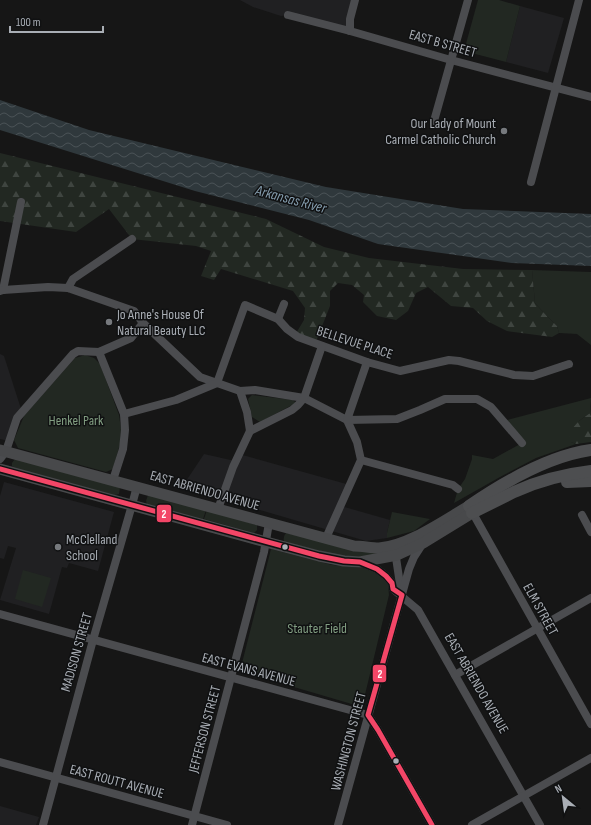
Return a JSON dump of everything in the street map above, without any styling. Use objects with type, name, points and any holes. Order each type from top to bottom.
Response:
[{"type":"highway","points":[[470,510],[480,498],[518,476],[548,462],[565,456],[591,450]]},
{"type":"highway","points":[[480,498],[536,476],[568,467],[591,464]]},
{"type":"highway","points":[[470,510],[540,482],[591,471]]},
{"type":"highway","points":[[514,492],[563,482],[591,481]]},
{"type":"main road","name":"EAST ABRIENDO AVENUE","points":[[2,453],[137,486],[354,546],[395,550]]},
{"type":"main road","points":[[0,469],[266,542],[344,561],[360,562],[395,550],[423,543],[470,510]]},
{"type":"main road","points":[[395,550],[470,510]]},
{"type":"street","points":[[350,31],[350,19],[355,0]]},
{"type":"street","points":[[434,121],[468,0]]},
{"type":"street","points":[[531,182],[579,0]]},
{"type":"street","name":"EAST B STREET","points":[[288,15],[591,97]]},
{"type":"street","points":[[21,202],[2,291],[48,287],[68,288],[134,311],[143,323],[200,377],[240,391],[255,390],[304,398],[346,420],[397,419],[445,398],[477,399],[491,407],[522,443]]},
{"type":"street","points":[[68,288],[73,279],[132,239]]},
{"type":"street","points":[[278,319],[284,304]]},
{"type":"street","name":"BELLEVUE PLACE","points":[[217,383],[245,305],[278,319],[286,329],[298,337],[367,362],[400,371],[449,360],[459,360],[514,375],[533,376],[569,364]]},
{"type":"street","points":[[2,453],[17,418],[73,354],[78,351],[99,352],[131,338],[143,323]]},
{"type":"street","points":[[250,431],[292,410],[304,398],[322,346]]},
{"type":"street","points":[[99,352],[124,414],[125,430],[123,449],[113,480]]},
{"type":"street","points":[[326,538],[361,460],[357,442],[346,420],[367,362]]},
{"type":"street","points":[[124,414],[176,400],[217,383]]},
{"type":"street","points":[[218,509],[233,467],[250,431],[247,412],[240,391]]},
{"type":"street","points":[[361,460],[453,485],[458,489]]},
{"type":"street","name":"MADISON STREET","points":[[43,825],[93,640],[137,486]]},
{"type":"street","name":"ELM STREET","points":[[470,510],[591,724]]},
{"type":"street","points":[[582,515],[591,532]]},
{"type":"street","name":"JEFFERSON STREET","points":[[192,825],[266,542],[269,523]]},
{"type":"street","name":"WASHINGTON STREET","points":[[338,825],[409,569],[414,557],[423,543]]},
{"type":"street","points":[[395,550],[402,596]]},
{"type":"street","name":"EAST ABRIENDO AVENUE","points":[[360,562],[377,569],[386,576],[392,583],[393,589],[418,610],[540,825]]},
{"type":"street","points":[[455,675],[591,598]]},
{"type":"street","name":"EAST EVANS AVENUE","points":[[0,614],[368,715]]},
{"type":"street","points":[[368,715],[432,825]]},
{"type":"street","points":[[472,825],[591,758]]},
{"type":"street","name":"EAST ROUTT AVENUE","points":[[0,762],[228,825]]},
{"type":"shaded area","points":[[240,0],[355,0],[350,31],[288,15],[281,16],[253,7]]},
{"type":"shaded area","points":[[520,6],[564,18],[548,73],[506,62]]},
{"type":"shaded area","points":[[0,354],[4,356],[22,412],[9,441],[0,439]]},
{"type":"shaded area","points":[[204,454],[235,461],[239,454],[350,485],[341,506],[390,520],[387,538],[366,541],[182,487]]},
{"type":"shaded area","name":"McClelland School","points":[[4,482],[114,512],[98,571],[69,563],[67,568],[62,567],[49,614],[0,600],[16,548],[8,546],[4,559],[0,558],[0,496]]},
{"type":"shaded area","points":[[0,806],[39,817],[36,825],[0,825]]},
{"type":"green space","points":[[478,0],[499,0],[520,6],[506,62],[464,51]]},
{"type":"green space","points":[[0,153],[266,219],[324,247],[369,258],[463,269],[532,270],[535,303],[557,326],[559,333],[552,337],[507,331],[487,321],[473,308],[451,306],[428,287],[416,293],[408,311],[396,320],[377,316],[363,302],[364,295],[352,285],[338,283],[330,291],[330,306],[315,344],[295,335],[304,320],[305,308],[293,291],[221,269],[214,280],[201,276],[211,251],[196,246],[132,239],[109,209],[76,232],[0,221]]},
{"type":"green space","points":[[532,270],[591,272],[591,345],[577,334],[559,333],[557,326],[535,303]]},
{"type":"green space","name":"Henkel Park","points":[[85,355],[94,358],[100,364],[119,415],[121,429],[120,444],[113,469],[106,472],[18,448],[14,440],[24,416],[75,358]]},
{"type":"green space","points":[[252,395],[293,400],[296,403],[260,422],[252,417],[248,399]]},
{"type":"green space","points":[[591,398],[590,413],[579,421],[571,442],[576,444],[536,458],[454,503],[458,489],[465,479],[472,455],[493,459],[522,443],[503,421]]},
{"type":"green space","points":[[591,406],[591,442],[576,444],[571,442],[569,432],[579,421],[590,413]]},
{"type":"green space","points":[[15,459],[120,487],[119,494],[115,495],[13,467],[12,463]]},
{"type":"green space","points":[[148,495],[206,510],[203,519],[147,504],[146,501]]},
{"type":"green space","points":[[207,510],[257,525],[257,530],[254,533],[204,519]]},
{"type":"green space","points":[[392,512],[430,519],[414,531],[387,538]]},
{"type":"green space","points":[[286,533],[380,553],[363,557],[342,556],[284,542]]},
{"type":"green space","name":"Stauter Field","points":[[271,549],[332,565],[373,569],[388,583],[389,595],[362,707],[240,671]]},
{"type":"green space","points":[[23,570],[51,578],[42,607],[15,599]]},
{"type":"water","name":"Arkansas River","points":[[0,100],[89,130],[326,187],[463,209],[591,214],[591,266],[512,263],[378,244],[309,220],[195,191],[0,130]]},
{"type":"transit line","name":"2","points":[[0,469],[319,556],[344,561],[360,562],[377,569],[386,576],[392,583],[393,589],[402,595],[368,715],[432,825]]},
{"type":"place","name":"Our Lady of Mount Carmel Catholic Church","points":[[504,131]]},
{"type":"place","name":"Jo Anne's House Of Natural Beauty LLC","points":[[109,322]]},
{"type":"place","name":"McClelland School","points":[[58,547]]}]
